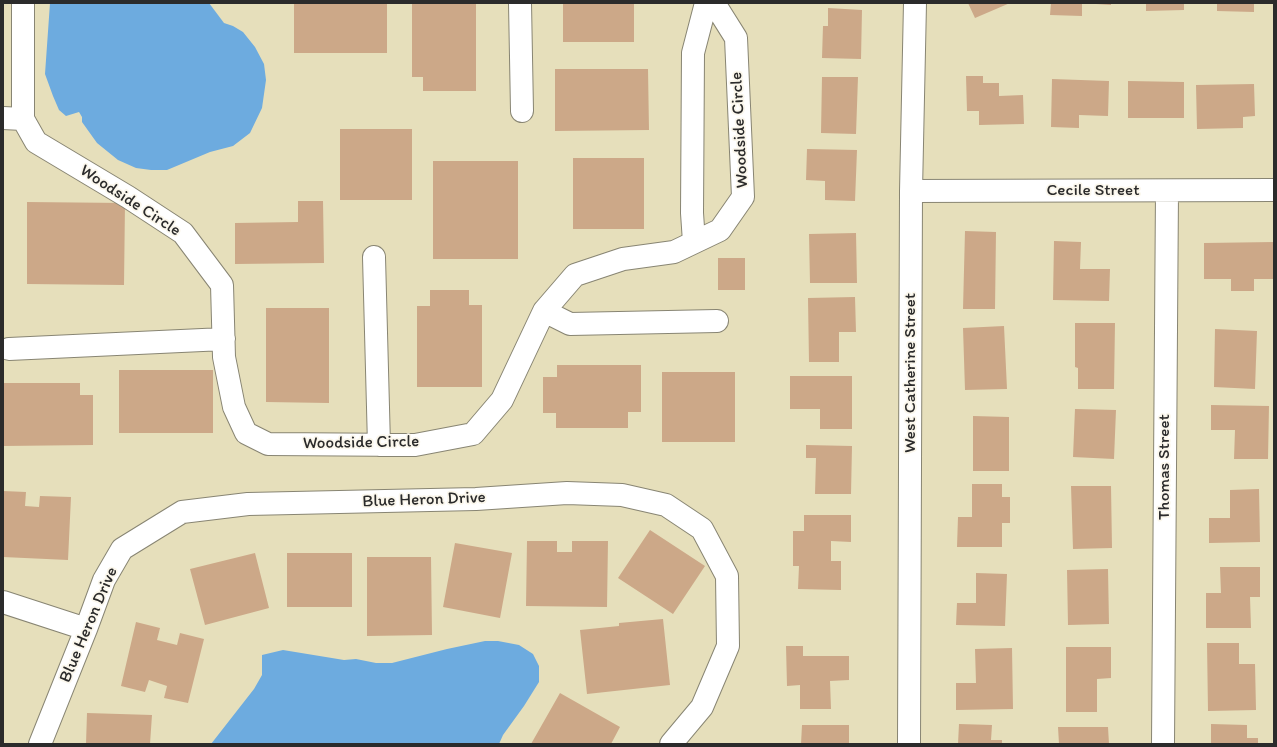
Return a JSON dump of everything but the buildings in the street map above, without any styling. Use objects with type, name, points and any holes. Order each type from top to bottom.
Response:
[{"type":"street","name":"Woodside Circle","points":[[23,3],[13,119],[36,142],[128,197],[183,233],[222,285],[224,357],[234,408],[246,433],[268,444],[379,445],[415,445],[473,434],[502,400],[544,311],[575,275],[623,259],[674,252],[720,230],[744,197],[736,38],[714,3]]},
{"type":"street","points":[[520,3],[522,111]]},
{"type":"street","points":[[694,242],[692,213],[693,54],[706,3]]},
{"type":"street","name":"West Catherine Street","points":[[909,744],[911,191],[915,3]]},
{"type":"street","name":"Cecile Street","points":[[911,191],[1274,190]]},
{"type":"street","name":"Thomas Street","points":[[1163,744],[1167,191]]},
{"type":"street","points":[[374,257],[379,445]]},
{"type":"street","points":[[544,311],[570,324],[717,321]]},
{"type":"street","points":[[9,349],[224,339]]},
{"type":"street","name":"Blue Heron Drive","points":[[40,744],[104,580],[122,549],[182,512],[248,504],[476,499],[567,493],[622,495],[666,505],[702,529],[727,576],[728,646],[702,707],[671,744]]},
{"type":"street","points":[[3,602],[86,629]]},
{"type":"water","points":[[50,3],[209,3],[224,23],[243,32],[255,47],[264,64],[266,80],[262,108],[250,133],[233,146],[210,152],[167,170],[136,168],[118,160],[97,143],[82,122],[82,117],[79,112],[66,116],[59,110],[45,74]]},
{"type":"water","points":[[485,641],[498,641],[519,645],[533,654],[539,666],[539,682],[503,735],[499,744],[211,744],[254,689],[262,675],[262,655],[283,650],[344,660],[356,659],[376,663],[392,663]]}]
